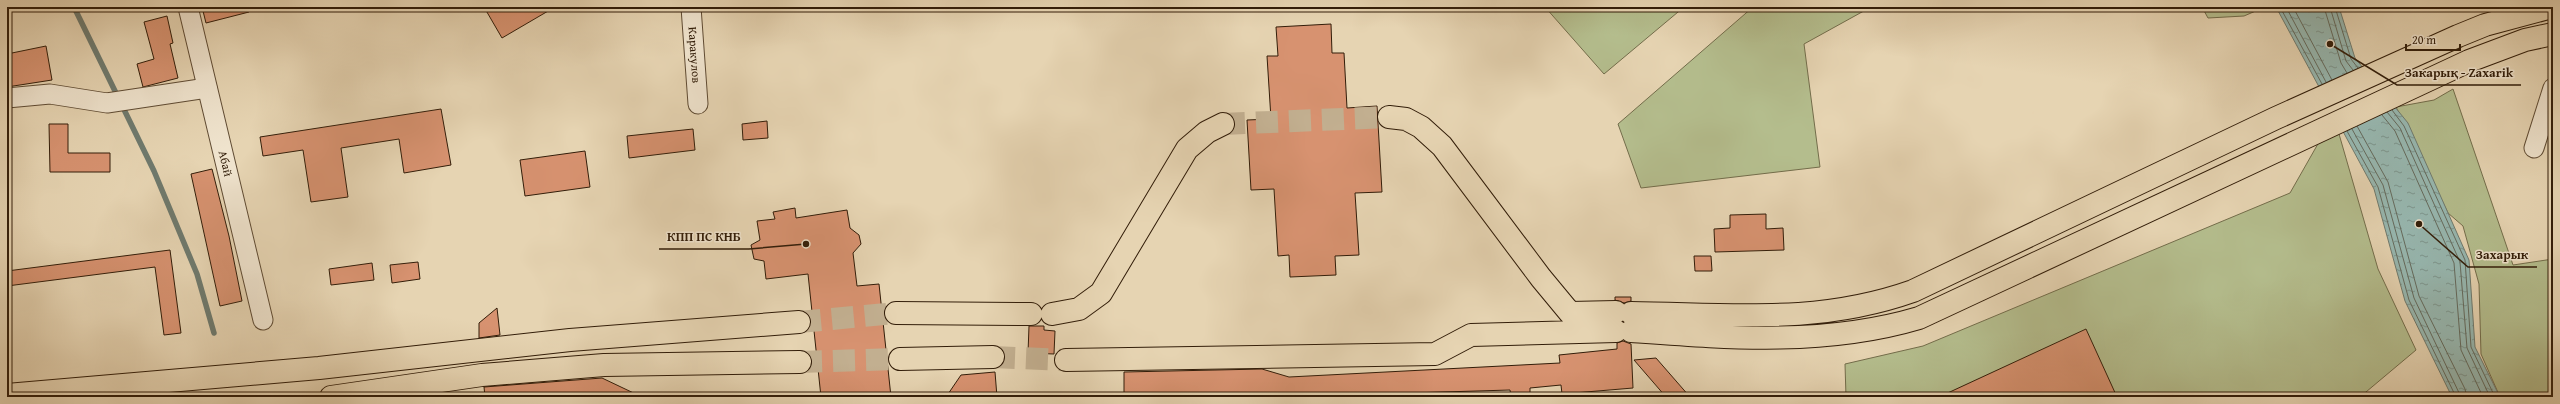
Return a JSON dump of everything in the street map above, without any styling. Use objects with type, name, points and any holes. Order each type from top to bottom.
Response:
[{"type":"highway","points":[[1066,360],[1435,354],[1471,335],[1624,322],[1769,317],[1829,312],[1882,302],[1913,291],[2313,102],[2458,36],[2552,7]]},
{"type":"highway","points":[[2516,17],[2526,40]]},
{"type":"highway","points":[[1389,117],[1406,119],[1421,127],[1442,146],[1541,278],[1570,313],[1624,322],[1811,338],[1886,328],[1919,318],[2325,126],[2469,60],[2526,40],[2553,34]]},
{"type":"highway","points":[[896,313],[962,312],[1042,314],[1079,309],[1101,293],[1187,149],[1206,132],[1223,124]]},
{"type":"highway","points":[[7,395],[46,394],[570,340],[800,322]]},
{"type":"highway","points":[[900,359],[993,357]]},
{"type":"highway","points":[[331,397],[482,375],[604,365],[800,362]]},
{"type":"highway","points":[[357,363],[362,392]]},
{"type":"street","name":"Абай","points":[[188,7],[263,320]]},
{"type":"street","name":"Каракулов","points":[[691,7],[698,104]]},
{"type":"street","points":[[7,98],[50,94],[107,103],[207,88]]},
{"type":"street","points":[[2534,148],[2553,88]]},
{"type":"green space","points":[[1545,7],[1684,7],[1604,74]]},
{"type":"green space","points":[[1753,7],[1871,7],[1804,44],[1820,167],[1641,188],[1618,124]]},
{"type":"green space","points":[[2202,7],[2265,7],[2244,16],[2208,18]]},
{"type":"green space","points":[[2453,89],[2513,265],[2553,259],[2553,397],[2500,397],[2481,354],[2479,284],[2463,226],[2448,213],[2396,107],[2434,100]]},
{"type":"green space","points":[[2339,134],[2378,269],[2416,350],[2360,397],[1846,397],[1845,364],[1923,346],[2290,193],[2319,142]]},
{"type":"water","points":[[2276,7],[2339,7],[2355,58],[2408,123],[2469,260],[2475,347],[2500,397],[2452,397],[2405,301],[2374,189]]},
{"type":"pier","points":[[2365,67],[2391,100],[2337,126],[2317,88]]},
{"type":"building","points":[[202,7],[248,7],[249,12],[206,23]]},
{"type":"building","points":[[484,7],[555,7],[502,38]]},
{"type":"building","points":[[167,16],[173,43],[170,44],[178,78],[143,87],[137,64],[154,59],[144,22]]},
{"type":"building","points":[[1331,24],[1332,53],[1344,53],[1347,108],[1377,106],[1382,192],[1355,193],[1359,255],[1335,256],[1336,275],[1290,277],[1289,255],[1278,256],[1274,189],[1251,190],[1247,120],[1271,119],[1267,56],[1278,56],[1276,27]]},
{"type":"building","points":[[46,46],[52,80],[7,87],[7,54]]},
{"type":"building","points":[[441,109],[451,165],[404,173],[399,139],[341,148],[348,197],[311,202],[303,150],[263,156],[260,137]]},
{"type":"building","points":[[767,121],[768,138],[743,140],[742,124]]},
{"type":"building","points":[[49,124],[68,124],[68,153],[110,153],[110,172],[50,172]]},
{"type":"building","points":[[693,129],[695,150],[629,158],[627,136]]},
{"type":"building","points":[[585,151],[590,187],[525,196],[520,160]]},
{"type":"building","points":[[212,169],[229,236],[242,301],[220,306],[191,174]]},
{"type":"building","points":[[795,208],[796,218],[847,210],[850,228],[859,235],[861,244],[853,253],[857,286],[879,284],[891,397],[821,397],[808,274],[766,279],[764,261],[754,259],[751,245],[760,240],[757,221],[775,219],[773,212]]},
{"type":"building","points":[[1766,214],[1766,229],[1783,228],[1784,250],[1715,252],[1714,229],[1730,228],[1730,215]]},
{"type":"building","points":[[170,250],[181,333],[164,335],[155,267],[7,286],[7,271]]},
{"type":"building","points":[[1694,256],[1711,256],[1712,271],[1695,271]]},
{"type":"building","points":[[418,262],[420,279],[392,283],[390,265]]},
{"type":"building","points":[[372,263],[374,280],[331,285],[329,269]]},
{"type":"building","points":[[1615,297],[1631,297],[1631,301],[1624,303],[1615,300]]},
{"type":"building","points":[[497,308],[500,335],[479,338],[479,323]]},
{"type":"building","points":[[1029,326],[1044,326],[1044,330],[1055,331],[1054,354],[1028,353]]},
{"type":"building","points":[[2086,329],[2117,397],[1939,397]]},
{"type":"building","points":[[1623,341],[1631,344],[1633,388],[1562,394],[1561,385],[1530,388],[1530,397],[1511,397],[1510,390],[1376,394],[1377,397],[1124,397],[1124,372],[1262,369],[1289,377],[1560,363],[1559,355],[1617,349],[1617,343]]},
{"type":"building","points":[[1656,358],[1690,397],[1666,397],[1634,360]]},
{"type":"building","points":[[995,372],[997,397],[946,397],[961,375]]},
{"type":"building","points":[[602,378],[642,397],[485,397],[484,387]]},
{"type":"waterway","points":[[74,7],[154,171],[197,274],[214,333]]},
{"type":"tunnel","points":[[1223,124],[1389,117]]},
{"type":"tunnel","points":[[799,322],[896,313]]},
{"type":"tunnel","points":[[993,357],[1066,360]]},
{"type":"tunnel","points":[[800,362],[900,359]]},
{"type":"place","name":"Закарық - Zaxarik","points":[[2330,44]]},
{"type":"place","name":"Захарык","points":[[2419,224]]},
{"type":"place","name":"КПП ПС КНБ","points":[[806,244]]}]
